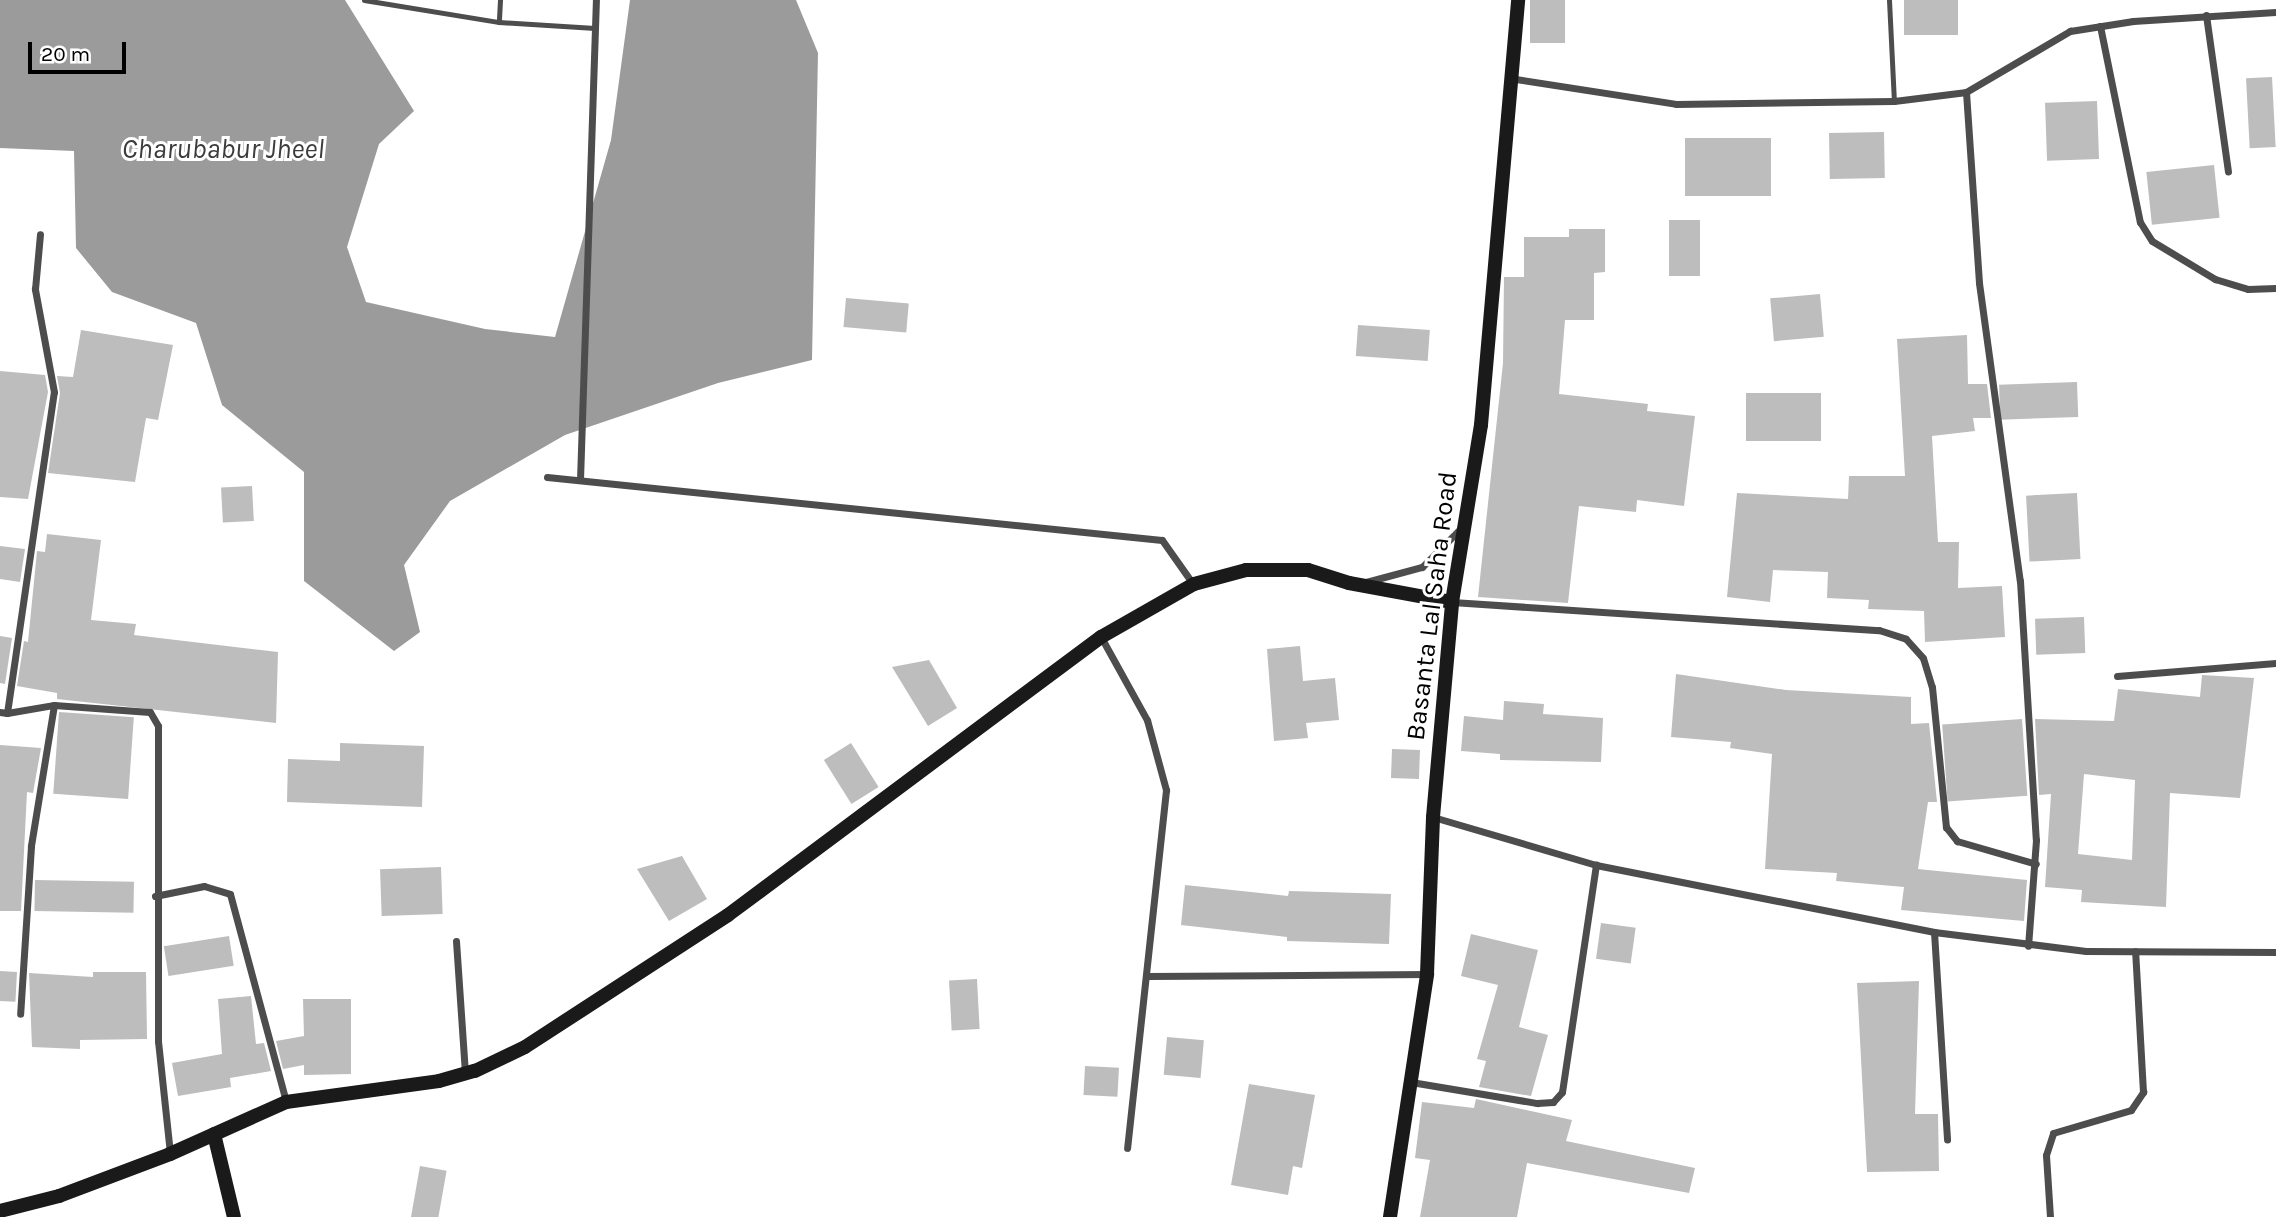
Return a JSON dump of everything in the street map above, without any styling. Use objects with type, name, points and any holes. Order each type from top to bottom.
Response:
[{"type":"street","points":[[580,480],[596,0]]},
{"type":"street","name":"Basanta Lal Saha Road","points":[[1390,1217],[1427,974],[1433,817],[1452,602],[1481,425],[1508,78],[1518,0]]},
{"type":"street","points":[[1508,78],[1676,104],[1894,101],[1966,92],[2070,31],[2206,15],[2276,12]]},
{"type":"street","points":[[2206,15],[2228,171]]},
{"type":"street","points":[[2100,26],[2140,222],[2152,241],[2215,279],[2248,289],[2276,288]]},
{"type":"street","points":[[1966,92],[1979,283],[2016,529],[2036,864],[2028,946]]},
{"type":"street","points":[[40,234],[35,289],[54,392],[3,712],[54,705],[150,712],[158,726],[155,896],[158,1041],[170,1154]]},
{"type":"street","points":[[547,477],[1163,540],[1194,584]]},
{"type":"street","points":[[1349,583],[1422,567],[1464,524]]},
{"type":"street","points":[[0,1211],[59,1196],[170,1154],[286,1102],[388,1091],[465,1074],[570,1020],[728,915],[1101,637],[1194,584],[1246,570],[1308,570],[1349,583],[1452,602],[1879,630],[1906,639],[1923,658],[1933,687],[1947,827],[1957,841],[2036,864]]},
{"type":"street","points":[[1101,637],[1147,720],[1166,790],[1128,1148]]},
{"type":"street","points":[[2117,676],[2276,663]]},
{"type":"street","points":[[20,1014],[31,846],[54,705]]},
{"type":"street","points":[[1433,817],[1595,865],[1934,932],[2028,946],[2135,951],[2276,952]]},
{"type":"street","points":[[1410,1082],[1538,1103],[1553,1102],[1563,1093],[1595,865]]},
{"type":"street","points":[[155,896],[204,886],[230,894],[286,1102]]},
{"type":"street","points":[[1934,932],[1947,1140]]},
{"type":"street","points":[[456,940],[465,1074]]},
{"type":"street","points":[[2050,1217],[2046,1155],[2053,1133],[2131,1110],[2143,1093],[2135,951]]},
{"type":"street","points":[[1148,976],[1427,974]]},
{"type":"street","points":[[214,1135],[234,1217]]},
{"type":"lane","points":[[364,0],[499,22],[595,28]]},
{"type":"lane","points":[[499,22],[500,0]]},
{"type":"lane","points":[[1889,0],[1894,101]]},
{"type":"water","name":"Charubabur Jheel","points":[[0,0],[345,0],[414,111],[379,144],[347,247],[366,302],[485,329],[555,337],[611,140],[630,0],[796,0],[818,53],[812,360],[718,383],[565,435],[450,501],[404,565],[420,632],[394,651],[304,581],[304,472],[222,405],[196,323],[112,292],[76,248],[74,151],[0,148]]},
{"type":"building","points":[[1530,0],[1565,0],[1565,43],[1530,43]]},
{"type":"building","points":[[1904,0],[1958,0],[1958,35],[1904,35]]},
{"type":"building","points":[[2272,77],[2276,147],[2250,148],[2246,78]]},
{"type":"building","points":[[2097,101],[2099,159],[2047,161],[2045,103]]},
{"type":"building","points":[[1884,132],[1885,178],[1830,179],[1829,133]]},
{"type":"building","points":[[1685,138],[1771,138],[1771,196],[1685,196]]},
{"type":"building","points":[[2214,165],[2220,218],[2152,225],[2146,172]]},
{"type":"building","points":[[1669,220],[1700,220],[1700,276],[1669,276]]},
{"type":"building","points":[[1569,229],[1605,229],[1605,272],[1594,273],[1594,320],[1565,320],[1559,394],[1648,404],[1647,411],[1695,416],[1684,506],[1637,500],[1636,512],[1579,506],[1568,603],[1478,597],[1503,363],[1504,277],[1524,277],[1524,237],[1569,237]]},
{"type":"building","points":[[1820,294],[1824,337],[1774,341],[1770,298]]},
{"type":"building","points":[[846,298],[909,303],[906,332],[843,327]]},
{"type":"building","points":[[1358,325],[1430,330],[1428,361],[1356,356]]},
{"type":"building","points":[[81,330],[173,345],[158,420],[146,418],[135,482],[48,473],[60,393],[57,376],[73,377]]},
{"type":"building","points":[[1967,335],[1968,384],[1987,384],[1991,418],[1973,418],[1975,431],[1932,436],[1938,542],[1959,542],[1958,588],[2002,586],[2005,637],[1925,642],[1924,611],[1868,609],[1869,600],[1827,598],[1828,572],[1773,570],[1770,602],[1727,597],[1737,493],[1848,499],[1849,476],[1905,476],[1897,339]]},
{"type":"building","points":[[0,371],[45,375],[48,392],[28,499],[0,497]]},
{"type":"building","points":[[2077,382],[2078,417],[2000,420],[1999,385]]},
{"type":"building","points":[[1746,393],[1821,393],[1821,441],[1746,441]]},
{"type":"building","points":[[252,486],[254,521],[223,523],[221,488]]},
{"type":"building","points":[[2077,493],[2080,559],[2030,562],[2026,496]]},
{"type":"building","points":[[47,534],[101,540],[91,620],[136,624],[134,635],[278,652],[276,723],[57,699],[57,693],[17,686],[24,641],[28,642],[37,551],[45,552]]},
{"type":"building","points":[[0,546],[25,549],[20,582],[0,579]]},
{"type":"building","points":[[2084,617],[2085,653],[2036,655],[2035,619]]},
{"type":"building","points":[[0,636],[12,638],[5,684],[0,683]]},
{"type":"building","points":[[1300,646],[1303,681],[1335,678],[1339,720],[1306,723],[1308,738],[1274,741],[1267,649]]},
{"type":"building","points":[[929,660],[957,708],[928,726],[892,667]]},
{"type":"building","points":[[1676,674],[1786,690],[1911,697],[1911,724],[1929,723],[1937,802],[1928,802],[1918,869],[2027,880],[2024,921],[1901,910],[1904,887],[1836,881],[1837,873],[1765,869],[1772,754],[1730,748],[1731,742],[1671,737]]},
{"type":"building","points":[[2202,675],[2254,678],[2240,798],[2170,793],[2166,907],[2081,902],[2082,890],[2045,887],[2051,794],[2039,795],[2035,719],[2114,721],[2118,689],[2200,697]],"holes":[[[2084,774],[2135,780],[2132,860],[2078,854]]]},
{"type":"building","points":[[1504,701],[1544,704],[1543,714],[1603,718],[1601,762],[1500,760],[1500,754],[1461,751],[1464,716],[1503,720]]},
{"type":"building","points":[[59,712],[134,717],[128,799],[53,794]]},
{"type":"building","points":[[2022,719],[2027,796],[1948,801],[1942,725]]},
{"type":"building","points":[[340,743],[424,746],[422,807],[287,802],[288,759],[340,761]]},
{"type":"building","points":[[851,743],[879,787],[851,804],[824,760]]},
{"type":"building","points":[[0,745],[41,748],[33,793],[27,792],[21,911],[0,911]]},
{"type":"building","points":[[1392,749],[1420,750],[1419,779],[1391,778]]},
{"type":"building","points":[[682,856],[707,899],[669,921],[637,869]]},
{"type":"building","points":[[441,867],[443,914],[382,916],[380,869]]},
{"type":"building","points":[[35,880],[134,882],[133,913],[34,911]]},
{"type":"building","points":[[1185,885],[1288,896],[1289,891],[1391,894],[1389,944],[1287,941],[1287,937],[1181,925]]},
{"type":"building","points":[[1601,923],[1636,928],[1631,964],[1596,959]]},
{"type":"building","points":[[1471,934],[1538,950],[1519,1027],[1548,1035],[1531,1096],[1479,1087],[1486,1061],[1477,1059],[1498,985],[1461,976]]},
{"type":"building","points":[[229,936],[234,966],[169,976],[164,946]]},
{"type":"building","points":[[0,971],[17,972],[15,1002],[0,1001]]},
{"type":"building","points":[[93,972],[146,972],[147,1039],[80,1040],[80,1049],[32,1047],[29,973],[93,977]]},
{"type":"building","points":[[977,979],[980,1029],[952,1030],[949,980]]},
{"type":"building","points":[[1919,981],[1915,1114],[1938,1114],[1939,1171],[1867,1172],[1857,983]]},
{"type":"building","points":[[251,996],[256,1044],[264,1043],[271,1071],[230,1078],[231,1087],[178,1096],[172,1063],[222,1054],[218,999]]},
{"type":"building","points":[[303,999],[351,999],[351,1074],[304,1075],[304,1065],[283,1069],[276,1041],[304,1036]]},
{"type":"building","points":[[1167,1037],[1204,1040],[1201,1078],[1164,1075]]},
{"type":"building","points":[[1085,1066],[1119,1068],[1117,1097],[1083,1095]]},
{"type":"building","points":[[1249,1084],[1315,1095],[1302,1168],[1293,1166],[1288,1195],[1231,1185]]},
{"type":"building","points":[[1476,1099],[1572,1120],[1566,1141],[1695,1168],[1689,1193],[1527,1163],[1517,1217],[1420,1217],[1430,1160],[1415,1158],[1422,1102],[1474,1108]]},
{"type":"building","points":[[420,1166],[447,1171],[438,1217],[411,1217]]}]
